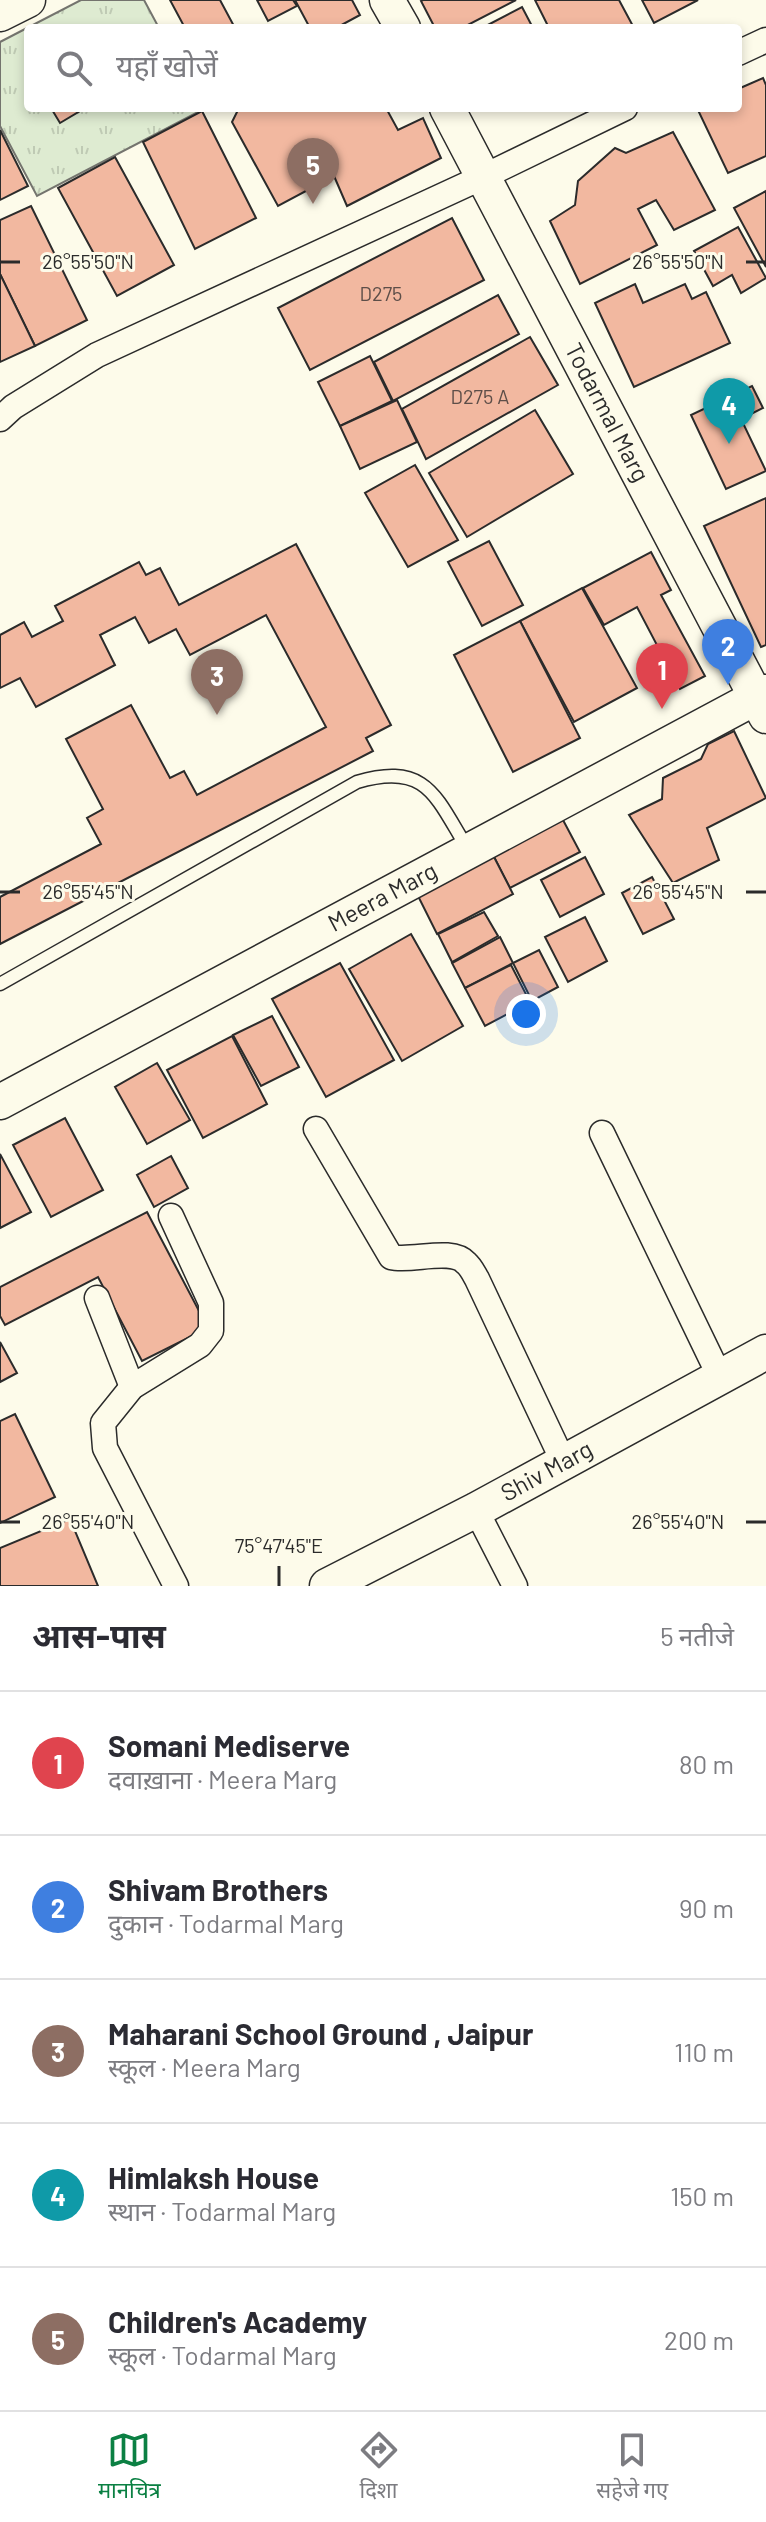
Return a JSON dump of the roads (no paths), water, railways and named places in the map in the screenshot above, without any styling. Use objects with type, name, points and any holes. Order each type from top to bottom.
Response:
[{"type":"street","points":[[0,14],[28,0]]},
{"type":"street","points":[[387,0],[401,24]]},
{"type":"street","points":[[742,51],[766,40]]},
{"type":"street","name":"Todarmal Marg","points":[[449,112],[763,702]]},
{"type":"street","points":[[0,419],[13,407],[97,355],[617,112]]},
{"type":"street","name":"Meera Marg","points":[[0,1102],[469,851],[763,702]]},
{"type":"street","points":[[316,1129],[391,1257],[404,1260],[453,1255],[465,1260],[477,1279],[563,1461]]},
{"type":"street","points":[[602,1133],[720,1377]]},
{"type":"street","points":[[171,1216],[211,1303],[211,1331],[200,1345],[132,1387],[103,1423],[105,1448],[176,1586]]},
{"type":"street","points":[[97,1298],[132,1387]]},
{"type":"street","name":"Shiv Marg","points":[[337,1584],[766,1352]]},
{"type":"street","points":[[476,1510],[515,1586]]},
{"type":"lane","points":[[0,984],[357,782],[382,775],[406,776],[429,788],[469,851]]},
{"type":"place","name":"Children's Academy","points":[[313,204]]},
{"type":"place","name":"Himlaksh House","points":[[729,444]]},
{"type":"place","name":"Shivam Brothers","points":[[728,685]]},
{"type":"place","name":"Somani Mediserve","points":[[662,709]]},
{"type":"place","name":"Maharani School Ground , Jaipur","points":[[217,715]]}]
